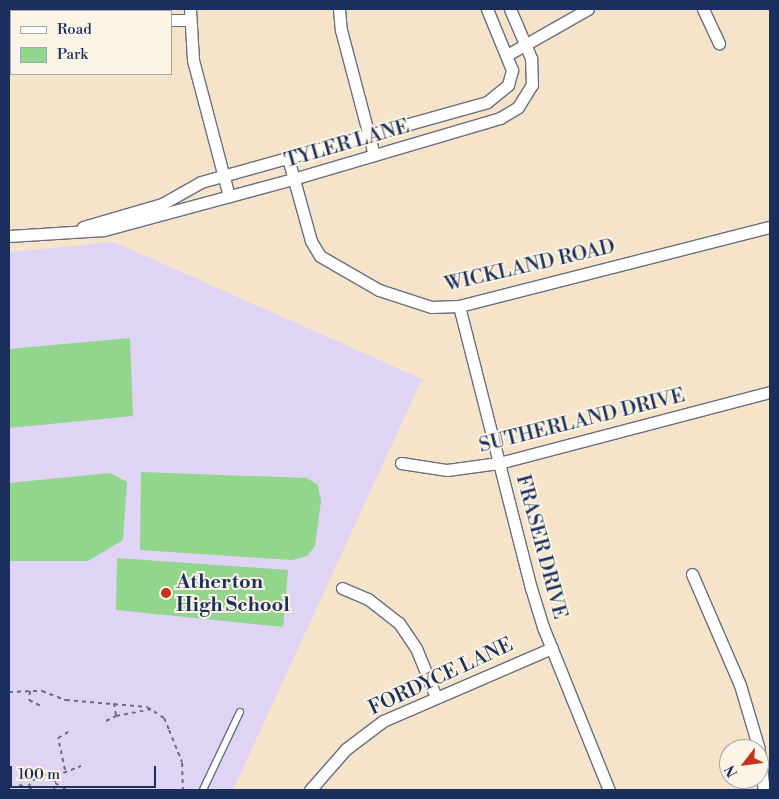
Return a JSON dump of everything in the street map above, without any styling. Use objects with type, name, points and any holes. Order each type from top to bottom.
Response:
[{"type":"street","points":[[339,9],[341,30],[374,155]]},
{"type":"street","name":"TYLER LANE","points":[[9,236],[79,229],[104,230],[162,204],[190,186],[487,102],[508,85],[512,70],[487,9]]},
{"type":"street","name":"TYLER LANE","points":[[125,219],[229,196],[293,179],[483,124],[518,107],[532,85],[533,72],[526,44],[510,9]]},
{"type":"street","points":[[507,55],[588,9]]},
{"type":"street","points":[[703,9],[720,44]]},
{"type":"street","points":[[172,20],[190,14],[195,67],[229,196]]},
{"type":"street","name":"WICKLAND ROAD","points":[[288,158],[311,241],[326,262],[406,301],[431,307],[459,306],[770,227]]},
{"type":"street","name":"FRASER DRIVE","points":[[459,306],[531,588],[552,648],[609,790]]},
{"type":"street","name":"SUTHERLAND DRIVE","points":[[401,464],[447,470],[499,463],[770,392]]},
{"type":"street","points":[[692,574],[743,694],[756,739]]},
{"type":"street","points":[[342,588],[368,599],[399,623],[416,648],[436,697]]},
{"type":"street","name":"FORDYCE LANE","points":[[310,790],[333,762],[371,729],[436,697],[552,648]]},
{"type":"lane","points":[[203,790],[240,712]]},
{"type":"path","points":[[30,691],[29,700],[41,706]]},
{"type":"path","points":[[9,692],[42,691],[66,700],[114,703],[151,709],[164,718],[169,730],[182,763],[183,790]]},
{"type":"path","points":[[114,703],[116,716]]},
{"type":"path","points":[[106,721],[116,716],[151,709]]},
{"type":"path","points":[[65,770],[58,738],[68,732]]},
{"type":"path","points":[[28,789],[32,780],[40,776],[56,776],[65,770],[81,766]]},
{"type":"path","points":[[39,769],[40,776]]},
{"type":"path","points":[[54,790],[56,776]]},
{"type":"path","points":[[56,783],[67,790]]},
{"type":"path","points":[[18,785],[33,790]]},
{"type":"shaded area","name":"Atherton High School","points":[[114,242],[422,379],[233,790],[9,790],[9,252]]},
{"type":"green space","points":[[130,338],[133,416],[9,428],[9,349]]},
{"type":"green space","points":[[141,472],[307,478],[318,485],[321,501],[315,546],[307,556],[292,560],[140,550]]},
{"type":"green space","points":[[110,473],[127,482],[123,540],[88,561],[9,561],[9,483]]},
{"type":"green space","points":[[117,558],[288,570],[283,627],[116,610]]},
{"type":"place","name":"Atherton High School","points":[[166,593]]}]
